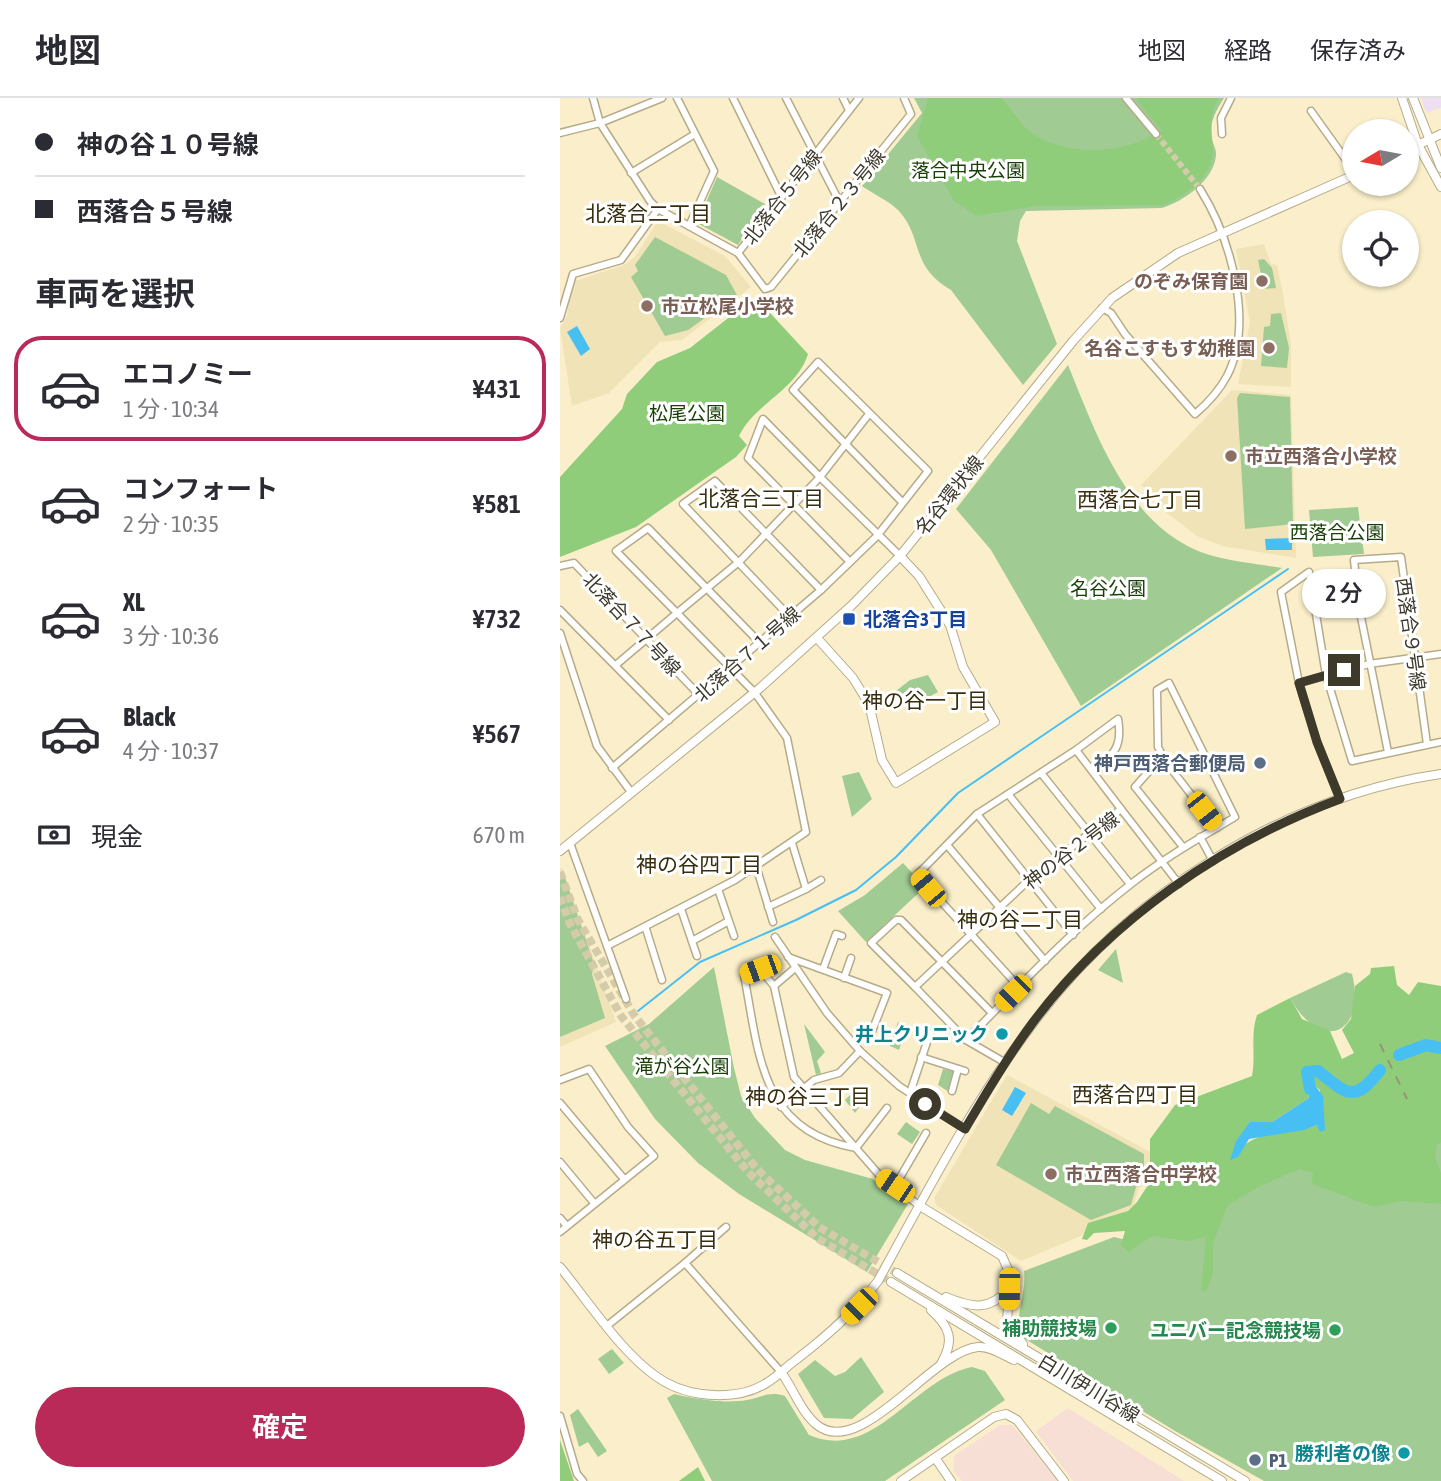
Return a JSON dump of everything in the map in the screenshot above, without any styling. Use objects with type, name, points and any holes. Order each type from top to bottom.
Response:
[{"type":"street","name":"北落合５号線","points":[[593,98],[600,123],[641,191],[658,209],[738,253],[859,98]]},
{"type":"street","points":[[560,134],[600,123],[662,98]]},
{"type":"street","points":[[677,98],[714,171],[689,226]]},
{"type":"street","points":[[733,98],[781,197]]},
{"type":"street","points":[[786,98],[839,201]]},
{"type":"street","points":[[843,98],[849,110]]},
{"type":"street","name":"北落合２３号線","points":[[738,253],[765,289],[771,287],[911,114],[904,98]]},
{"type":"street","points":[[1126,98],[1156,134]]},
{"type":"street","points":[[1222,134],[1221,118],[1231,98]]},
{"type":"street","points":[[1402,98],[1409,119]]},
{"type":"street","points":[[1413,98],[1441,168]]},
{"type":"street","points":[[1311,111],[1342,156]]},
{"type":"street","points":[[631,173],[695,134]]},
{"type":"street","points":[[1419,145],[1441,134]]},
{"type":"street","points":[[1419,147],[1441,187]]},
{"type":"street","name":"名谷環状線","points":[[560,851],[755,693],[817,638],[900,556],[1102,308],[1148,271],[1342,179]]},
{"type":"street","points":[[1102,308],[1111,313],[1125,334],[1195,414],[1224,381],[1237,345],[1238,308],[1221,234],[1200,189]]},
{"type":"street","points":[[560,318],[573,274],[621,260],[658,209]]},
{"type":"street","points":[[617,664],[740,561],[767,535],[795,507],[820,477],[845,444],[869,414],[818,362],[793,390],[845,444],[903,503]]},
{"type":"street","name":"北落合７１号線","points":[[612,768],[821,590],[877,536],[928,471],[869,414]]},
{"type":"street","points":[[817,638],[853,678],[869,704],[882,760],[896,783],[995,723],[963,667],[950,625],[919,576],[763,419],[748,458],[849,562]]},
{"type":"street","points":[[790,617],[740,561],[682,505],[715,481],[821,590]]},
{"type":"street","points":[[607,946],[646,929],[718,889],[806,832],[787,738],[755,693],[616,551],[648,528],[760,643]]},
{"type":"street","name":"西落合９号線","points":[[1388,752],[1369,664],[1353,560],[1401,557],[1426,744]]},
{"type":"street","name":"北落合７７号線","points":[[560,566],[574,563],[699,695]]},
{"type":"street","points":[[1340,799],[1317,742],[1299,683],[1281,592],[1308,572],[1326,675],[1352,761],[1441,742]]},
{"type":"street","points":[[560,610],[617,664],[669,720]]},
{"type":"street","points":[[560,633],[597,746],[631,792]]},
{"type":"street","points":[[1299,683],[1369,664],[1441,654]]},
{"type":"street","points":[[966,1040],[1045,961],[1130,884],[1183,847],[1200,838],[1236,817],[1169,683],[1157,690],[1158,747],[1165,761],[1217,828]]},
{"type":"street","points":[[1019,987],[917,875],[977,814],[1076,750],[1118,719],[1121,736],[1117,749],[1095,774]]},
{"type":"street","points":[[1076,750],[1121,809]]},
{"type":"street","points":[[1165,761],[1151,769],[1135,787],[1183,847]]},
{"type":"street","points":[[1041,773],[1130,884]]},
{"type":"street","points":[[560,1267],[643,1366],[664,1381],[685,1390],[729,1395],[768,1383],[829,1336],[859,1306],[878,1281],[1004,1062],[1048,1003],[1101,947],[1213,861],[1284,822],[1340,799],[1405,779],[1441,774]]},
{"type":"street","points":[[1008,794],[1101,909]]},
{"type":"street","name":"神の谷２号線","points":[[915,987],[1029,880],[1121,809],[1180,884]]},
{"type":"street","points":[[977,814],[1073,935]]},
{"type":"street","points":[[1200,838],[1213,861]]},
{"type":"street","points":[[569,843],[626,999]]},
{"type":"street","points":[[792,843],[806,889]]},
{"type":"street","points":[[947,845],[1045,961]]},
{"type":"street","points":[[756,866],[773,922]]},
{"type":"street","points":[[768,907],[821,880]]},
{"type":"street","points":[[718,889],[727,922],[734,936]]},
{"type":"street","points":[[681,909],[696,956]]},
{"type":"street","points":[[992,1013],[901,920],[896,920],[871,943],[966,1040],[1004,1062]]},
{"type":"street","points":[[692,941],[727,922]]},
{"type":"street","points":[[646,929],[662,980]]},
{"type":"street","points":[[823,970],[836,934],[842,936]]},
{"type":"street","points":[[775,937],[795,968],[860,1051],[909,1093],[965,1129]]},
{"type":"street","points":[[787,957],[887,993],[869,1040]]},
{"type":"street","points":[[844,978],[851,958]]},
{"type":"street","points":[[774,986],[795,968]]},
{"type":"street","points":[[856,1148],[828,1143],[812,1135],[781,1107],[764,1076],[744,975],[760,969],[774,986],[789,1066],[803,1089],[856,1148],[881,1177],[920,1206],[1002,1256],[1010,1274],[1007,1323],[1017,1339],[1040,1359]]},
{"type":"street","points":[[909,1093],[930,1034]]},
{"type":"street","points":[[781,1107],[814,1080],[839,1073],[860,1051]]},
{"type":"street","points":[[921,1057],[962,1070],[952,1091]]},
{"type":"street","points":[[560,1080],[589,1069],[628,1127],[654,1156],[560,1232]]},
{"type":"street","points":[[560,1103],[624,1179]]},
{"type":"street","points":[[856,1148],[887,1108]]},
{"type":"street","points":[[895,1186],[926,1133]]},
{"type":"street","points":[[560,1161],[594,1203]]},
{"type":"street","points":[[560,1218],[567,1226]]},
{"type":"street","points":[[608,1325],[726,1227]]},
{"type":"street","points":[[685,1263],[781,1372],[809,1418],[826,1430],[840,1433],[857,1428],[940,1367],[978,1347],[998,1353],[1042,1374]]},
{"type":"street","name":"白川伊川谷線","points":[[897,1273],[1245,1481]]},
{"type":"street","points":[[910,1281],[956,1301],[979,1307],[998,1301],[1009,1289]]},
{"type":"street","name":"白川伊川谷線","points":[[891,1282],[1222,1481]]},
{"type":"street","points":[[918,1298],[942,1320],[949,1332],[949,1348],[940,1367]]},
{"type":"street","points":[[901,1481],[994,1417],[1006,1414],[1017,1420],[1064,1481]]},
{"type":"street","points":[[560,1416],[577,1474],[583,1481]]},
{"type":"street","points":[[936,1459],[951,1481]]},
{"type":"shaded area","points":[[1421,98],[1441,98],[1441,108],[1426,113]]},
{"type":"shaded area","name":"市立松尾小学校","points":[[658,221],[725,256],[751,287],[682,340],[660,342],[609,393],[572,406],[560,328],[567,316],[572,282],[624,265],[635,257]]},
{"type":"shaded area","points":[[1264,244],[1271,264],[1277,265],[1283,294],[1291,344],[1291,387],[1238,384],[1250,322],[1236,249]]},
{"type":"shaded area","name":"市立西落合小学校","points":[[1232,390],[1291,395],[1296,558],[1222,546],[1197,536],[1167,513],[1141,485]]},
{"type":"shaded area","points":[[562,867],[616,1022],[560,1047],[560,869]]},
{"type":"shaded area","name":"市立西落合中学校","points":[[1007,1075],[1152,1153],[1153,1180],[1139,1188],[1133,1209],[1094,1224],[1081,1236],[1021,1261],[936,1205],[934,1198]]},
{"type":"shaded area","points":[[1068,1408],[1184,1481],[1073,1481],[1036,1431]]},
{"type":"shaded area","points":[[1000,1425],[1012,1425],[1058,1481],[962,1481],[953,1470],[955,1455]]},
{"type":"green space","name":"落合中央公園","points":[[914,98],[1224,98],[1212,124],[1211,137],[1216,153],[1214,165],[1203,182],[1188,195],[1162,208],[1026,211],[1020,221],[1017,241],[1057,344],[1023,385],[951,290],[929,271],[906,220],[898,210],[862,186],[922,113]]},
{"type":"green space","points":[[928,98],[1000,98],[1033,134],[1063,147],[1097,150],[1131,144],[1161,130],[1135,98],[1219,98],[1212,118],[1213,151],[1208,169],[1196,185],[1163,205],[1037,206],[977,216],[954,201],[917,136]]},
{"type":"green space","points":[[717,177],[765,204],[738,245],[697,223]]},
{"type":"green space","points":[[655,237],[726,275],[737,295],[688,330],[665,336],[631,277],[638,271],[635,265]]},
{"type":"green space","points":[[1264,259],[1272,268],[1276,288],[1264,289],[1258,260]]},
{"type":"green space","name":"松尾公園","points":[[759,301],[808,354],[795,377],[746,425],[739,436],[747,445],[736,457],[636,527],[560,557],[560,477],[622,409],[627,394],[657,362],[690,348],[746,304]]},
{"type":"green space","points":[[1281,313],[1289,348],[1287,368],[1261,366],[1264,327],[1270,326],[1271,314]]},
{"type":"green space","name":"名谷公園","points":[[1068,365],[1091,422],[1120,478],[1138,504],[1159,526],[1184,544],[1213,556],[1282,568],[1081,706],[991,550],[956,509]]},
{"type":"green space","points":[[1240,393],[1290,397],[1293,524],[1245,529],[1237,398]]},
{"type":"green space","name":"西落合公園","points":[[1358,507],[1364,554],[1313,557],[1309,510]]},
{"type":"green space","points":[[928,675],[938,692],[907,709],[896,691],[910,680]]},
{"type":"green space","points":[[859,772],[872,799],[852,817],[842,776]]},
{"type":"green space","points":[[903,863],[925,887],[866,942],[838,911],[865,895]]},
{"type":"green space","points":[[563,872],[594,964],[592,974],[605,1018],[560,1037],[560,874]]},
{"type":"green space","points":[[1116,949],[1123,983],[1098,970]]},
{"type":"green space","points":[[1394,966],[1397,985],[1409,995],[1418,982],[1441,986],[1441,1143],[1437,1144],[1435,1156],[1441,1173],[1441,1204],[1401,1201],[1374,1207],[1312,1184],[1313,1173],[1300,1169],[1258,1187],[1228,1205],[1213,1243],[1213,1273],[1206,1291],[1201,1290],[1206,1237],[1189,1241],[1152,1236],[1129,1252],[1121,1245],[1125,1231],[1094,1233],[1087,1240],[1082,1239],[1088,1223],[1128,1211],[1137,1202],[1150,1182],[1150,1139],[1175,1105],[1252,1076],[1257,1015],[1290,998],[1302,1019],[1330,1031],[1342,1059],[1354,1053],[1342,1030],[1351,1019],[1355,986],[1370,974],[1371,968]],"holes":[[[1306,1079],[1320,1090],[1317,1125],[1256,1138],[1240,1149],[1250,1123],[1272,1122],[1309,1098]]]},
{"type":"green space","name":"滝が谷公園","points":[[714,967],[741,1096],[755,1118],[785,1150],[805,1160],[873,1179],[908,1204],[867,1272],[739,1194],[698,1163],[655,1119],[605,1046],[649,1024]]},
{"type":"green space","points":[[1346,972],[1352,974],[1355,994],[1353,1011],[1347,1023],[1339,1030],[1328,1031],[1315,1027],[1302,1016],[1290,998]]},
{"type":"green space","points":[[898,1022],[907,1026],[899,1050],[890,1046]]},
{"type":"green space","points":[[804,1024],[825,1052],[817,1061],[821,1073],[816,1075]]},
{"type":"green space","points":[[943,1069],[955,1072],[949,1092],[938,1085]]},
{"type":"green space","points":[[1441,1081],[1441,1481],[1264,1481],[1175,1431],[1022,1337],[1019,1313],[1024,1271],[1114,1237],[1131,1241]]},
{"type":"green space","points":[[860,1085],[870,1092],[855,1113],[845,1100]]},
{"type":"green space","points":[[1031,1103],[1049,1114],[1055,1106],[1144,1154],[1144,1182],[1136,1187],[1131,1205],[1091,1220],[996,1165]]},
{"type":"green space","points":[[906,1122],[920,1132],[912,1144],[897,1134]]},
{"type":"green space","points":[[612,1349],[624,1363],[609,1374],[598,1359]]},
{"type":"green space","points":[[861,1357],[884,1392],[852,1419],[824,1418],[798,1374],[815,1360],[835,1376],[845,1372]]},
{"type":"green space","points":[[972,1367],[985,1371],[1005,1400],[885,1481],[712,1481],[667,1398],[674,1394],[729,1401],[770,1394],[785,1396],[809,1435],[832,1441],[854,1438],[874,1429],[931,1386],[951,1374]]},
{"type":"green space","points":[[578,1409],[607,1451],[598,1457],[588,1442],[579,1447],[570,1415]]},
{"type":"green space","points":[[560,1440],[574,1481],[560,1481]]},
{"type":"green space","points":[[698,1467],[705,1481],[679,1481]]},
{"type":"water","points":[[577,326],[590,349],[581,356],[567,332]]},
{"type":"water","points":[[1292,538],[1292,550],[1266,550],[1265,539]]},
{"type":"water","points":[[1305,1072],[1323,1096],[1325,1130],[1320,1132],[1317,1125],[1304,1130],[1249,1139],[1238,1157],[1230,1160],[1236,1141],[1250,1122],[1272,1122],[1309,1098]]},
{"type":"water","points":[[1015,1087],[1026,1093],[1012,1116],[1002,1110]]},
{"type":"waterway","points":[[638,1011],[700,962],[856,890],[896,857],[958,793],[1288,569]]},
{"type":"waterway","points":[[1399,1055],[1426,1045],[1441,1048]]},
{"type":"waterway","points":[[1310,1089],[1307,1072],[1318,1071],[1350,1092],[1363,1088],[1380,1070]]},
{"type":"tunnel","points":[[1156,134],[1200,189]]},
{"type":"tunnel","points":[[560,872],[578,920],[634,1015],[757,1169],[819,1227],[897,1273]]},
{"type":"tunnel","points":[[560,897],[570,924],[621,1016],[748,1172],[817,1238],[891,1282]]},
{"type":"railway","points":[[1380,1044],[1407,1099]]},
{"type":"place","name":"のぞみ保育園","points":[[1262,281]]},
{"type":"place","name":"市立松尾小学校","points":[[647,306]]},
{"type":"place","name":"名谷こすもす幼稚園","points":[[1269,348]]},
{"type":"place","name":"市立西落合小学校","points":[[1231,456]]},
{"type":"place","name":"北落合3丁目","points":[[849,619]]},
{"type":"place","name":"神戸西落合郵便局","points":[[1260,763]]},
{"type":"place","name":"井上クリニック","points":[[1002,1034]]},
{"type":"place","name":"市立西落合中学校","points":[[1051,1174]]},
{"type":"place","name":"補助競技場","points":[[1111,1328]]},
{"type":"place","name":"ユニバー記念競技場","points":[[1335,1330]]},
{"type":"place","name":"勝利者の像","points":[[1404,1453]]},
{"type":"place","name":"P1","points":[[1255,1460]]},
{"type":"district","name":"北落合二丁目","points":[[648,214]]},
{"type":"district","name":"北落合三丁目","points":[[761,499]]},
{"type":"district","name":"西落合七丁目","points":[[1140,500]]},
{"type":"district","name":"神の谷一丁目","points":[[925,701]]},
{"type":"district","name":"神の谷四丁目","points":[[699,865]]},
{"type":"district","name":"神の谷二丁目","points":[[1020,920]]},
{"type":"district","name":"西落合四丁目","points":[[1135,1095]]},
{"type":"district","name":"神の谷三丁目","points":[[808,1097]]},
{"type":"district","name":"神の谷五丁目","points":[[655,1240]]},
{"type":"route","points":[[925,1104],[965,1129],[1004,1062],[1034,1021],[1116,933],[1153,902],[1197,871],[1284,822],[1340,799],[1317,742],[1299,683],[1344,670]]}]
